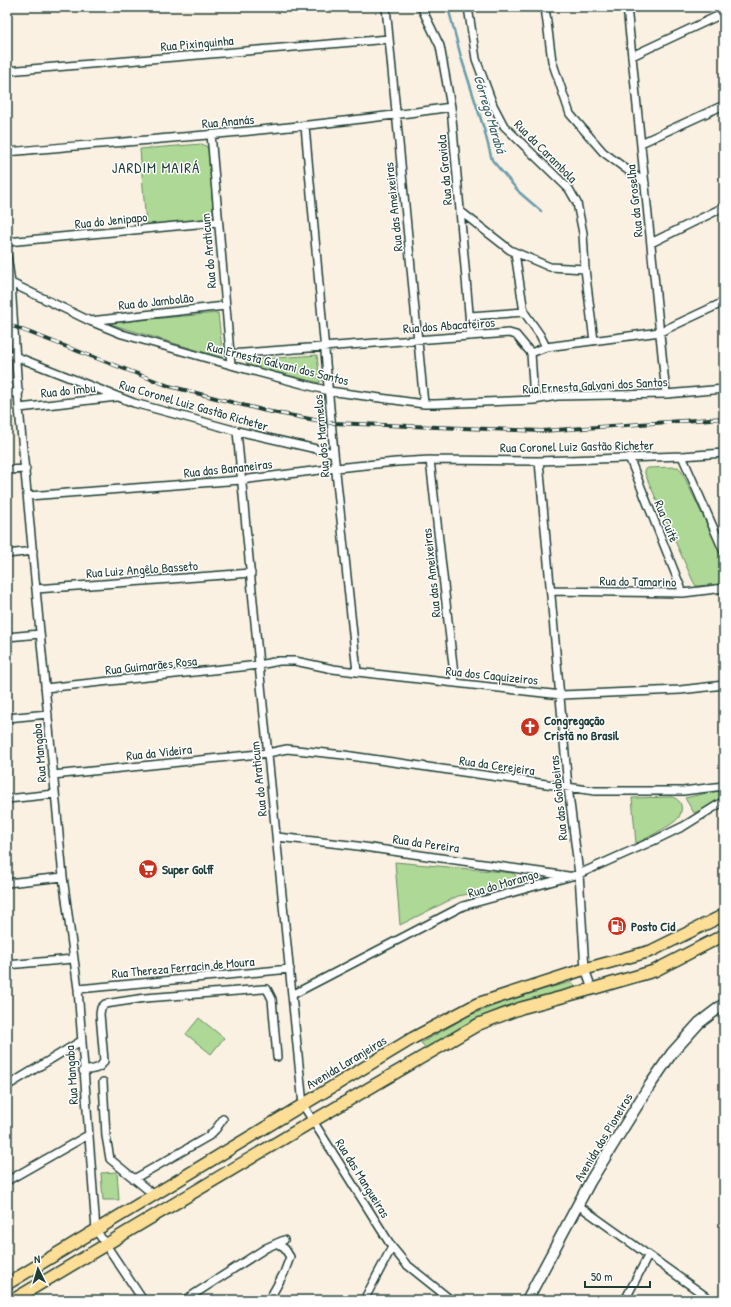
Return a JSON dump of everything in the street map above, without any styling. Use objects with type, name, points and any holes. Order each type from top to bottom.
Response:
[{"type":"main road","name":"Avenida Laranjeiras","points":[[7,1284],[413,1038],[477,1004],[585,969],[651,951],[724,915]]},
{"type":"main road","points":[[13,1300],[479,1024],[521,1008],[654,971],[724,935]]},
{"type":"main road","name":"Avenida dos Pioneiros","points":[[527,1300],[591,1180],[648,1088],[672,1053],[699,1023],[724,1004]]},
{"type":"street","name":"Rua das Ameixeiras","points":[[386,7],[424,404]]},
{"type":"street","name":"Rua da Graviola","points":[[422,7],[440,46],[451,107],[470,316],[470,336]]},
{"type":"street","name":"Rua da Carambola","points":[[468,7],[476,59],[493,105],[504,126],[569,189],[577,203],[582,233],[594,341]]},
{"type":"street","points":[[545,7],[552,61],[570,114],[603,152],[645,183]]},
{"type":"street","name":"Rua da Groselha","points":[[627,7],[666,394]]},
{"type":"street","points":[[632,56],[724,13]]},
{"type":"street","name":"Rua Pixinguinha","points":[[7,71],[389,39]]},
{"type":"street","points":[[641,143],[724,105]]},
{"type":"street","name":"Rua Ananás","points":[[7,152],[305,126],[451,107]]},
{"type":"street","name":"Rua dos Marmelos","points":[[305,126],[334,453],[358,672]]},
{"type":"street","name":"Rua do Araticum","points":[[211,134],[231,365]]},
{"type":"street","points":[[651,243],[724,208]]},
{"type":"street","points":[[460,211],[515,253],[550,267],[585,269]]},
{"type":"street","name":"Rua do Jenipapo","points":[[7,242],[218,222]]},
{"type":"street","points":[[515,253],[524,312],[540,335],[546,347]]},
{"type":"street","name":"Rua Mangaba","points":[[7,255],[53,775],[63,877],[78,989],[96,1230],[143,1300]]},
{"type":"street","name":"Rua Ernesta Galvani dos Santos","points":[[9,282],[90,321],[122,334],[231,365],[329,390],[424,404],[534,400],[557,396],[666,394],[724,389]]},
{"type":"street","points":[[534,400],[531,353],[546,347],[660,332],[724,302]]},
{"type":"street","name":"Rua do Jambolão","points":[[90,321],[226,306]]},
{"type":"street","points":[[470,316],[524,312]]},
{"type":"street","name":"Rua dos Abacateiros","points":[[230,354],[509,333],[516,336],[531,353]]},
{"type":"street","name":"Rua Coronel Luiz Gastão Richeter","points":[[7,352],[16,357],[134,403],[237,431],[334,453]]},
{"type":"street","points":[[7,394],[19,392]]},
{"type":"street","name":"Rua do Imbu","points":[[20,408],[118,397]]},
{"type":"street","name":"Rua do Araticum","points":[[237,431],[303,1105],[313,1121]]},
{"type":"street","name":"Rua Coronel Luiz Gastão Richeter","points":[[430,460],[539,461],[724,453]]},
{"type":"street","points":[[682,456],[724,552]]},
{"type":"street","name":"Rua Cuité","points":[[629,458],[683,593]]},
{"type":"street","name":"Rua das Ameixeiras","points":[[430,460],[455,683]]},
{"type":"street","name":"Rua das Bananeiras","points":[[28,496],[242,480],[336,468],[430,460]]},
{"type":"street","name":"Rua das Goiabeiras","points":[[539,461],[561,695],[575,875],[585,969],[592,989]]},
{"type":"street","points":[[7,470],[26,469]]},
{"type":"street","points":[[7,554],[33,551]]},
{"type":"street","name":"Rua Luiz Angêlo Basseto","points":[[36,589],[251,573]]},
{"type":"street","name":"Rua do Tamarino","points":[[551,591],[683,593],[724,588]]},
{"type":"street","points":[[7,637],[40,634]]},
{"type":"street","name":"Rua dos Caquizeiros","points":[[259,665],[279,661],[295,661],[333,669],[561,695],[680,690],[724,685]]},
{"type":"street","name":"Rua Guimarães Rosa","points":[[45,688],[259,665]]},
{"type":"street","points":[[7,718],[48,714]]},
{"type":"street","name":"Rua da Cerejeira","points":[[268,752],[288,749],[595,790],[683,792],[724,786]]},
{"type":"street","name":"Rua da Videira","points":[[53,775],[268,752]]},
{"type":"street","points":[[7,799],[55,794]]},
{"type":"street","name":"Rua do Morango","points":[[292,995],[463,906],[575,875],[684,826],[724,801]]},
{"type":"street","name":"Rua da Pereira","points":[[277,837],[350,845],[575,875]]},
{"type":"street","points":[[7,883],[63,877]]},
{"type":"street","points":[[7,965],[73,959]]},
{"type":"street","name":"Rua Thereza Ferracin de Moura","points":[[78,989],[290,969]]},
{"type":"street","points":[[83,1071],[96,1069],[100,1067],[104,1061],[100,1014],[101,1008],[105,1004],[146,998],[263,988],[267,989],[272,999],[277,1057]]},
{"type":"street","points":[[7,1086],[81,1041]]},
{"type":"street","points":[[102,1082],[107,1143],[110,1159],[154,1196]]},
{"type":"street","points":[[134,1179],[209,1136],[223,1119]]},
{"type":"street","name":"Rua das Mangueiras","points":[[313,1121],[392,1248],[406,1264],[451,1300]]},
{"type":"street","points":[[7,1181],[88,1135]]},
{"type":"street","points":[[578,1206],[711,1300]]},
{"type":"street","points":[[185,1300],[266,1248],[280,1242],[290,1257],[284,1273],[269,1300]]},
{"type":"street","points":[[364,1300],[392,1248]]},
{"type":"street","points":[[625,1300],[648,1256]]},
{"type":"green space","points":[[202,144],[209,150],[213,210],[210,217],[206,220],[146,225],[140,149]]},
{"type":"green space","points":[[218,313],[223,358],[107,323]]},
{"type":"green space","points":[[317,355],[320,383],[247,365],[246,362],[249,360]]},
{"type":"green space","points":[[678,467],[681,470],[724,560],[724,584],[696,586],[645,474],[645,470],[648,468]]},
{"type":"green space","points":[[716,791],[719,792],[721,796],[716,802],[694,813],[685,798]]},
{"type":"green space","points":[[672,797],[680,802],[681,811],[679,817],[666,827],[636,844],[632,798]]},
{"type":"green space","points":[[395,862],[513,873],[516,876],[515,883],[506,887],[458,896],[400,925]]},
{"type":"green space","points":[[572,982],[577,988],[427,1049],[421,1043],[470,1015],[528,993]]},
{"type":"green space","points":[[199,1018],[224,1038],[211,1054],[186,1034]]},
{"type":"green space","points":[[117,1172],[119,1200],[103,1200],[101,1173]]},
{"type":"waterway","name":"Córrego Marabá","points":[[448,7],[461,57],[484,129],[492,160],[520,193],[541,211]]},
{"type":"railway","points":[[7,324],[169,386],[266,411],[332,423],[542,431],[724,418]]},
{"type":"place","name":"Congregação Cristã no Brasil","points":[[530,727]]},
{"type":"place","name":"Super Golff","points":[[148,869]]},
{"type":"place","name":"Posto Cid","points":[[617,926]]},
{"type":"district","name":"JARDIM MAIRÁ","points":[[156,168]]}]
